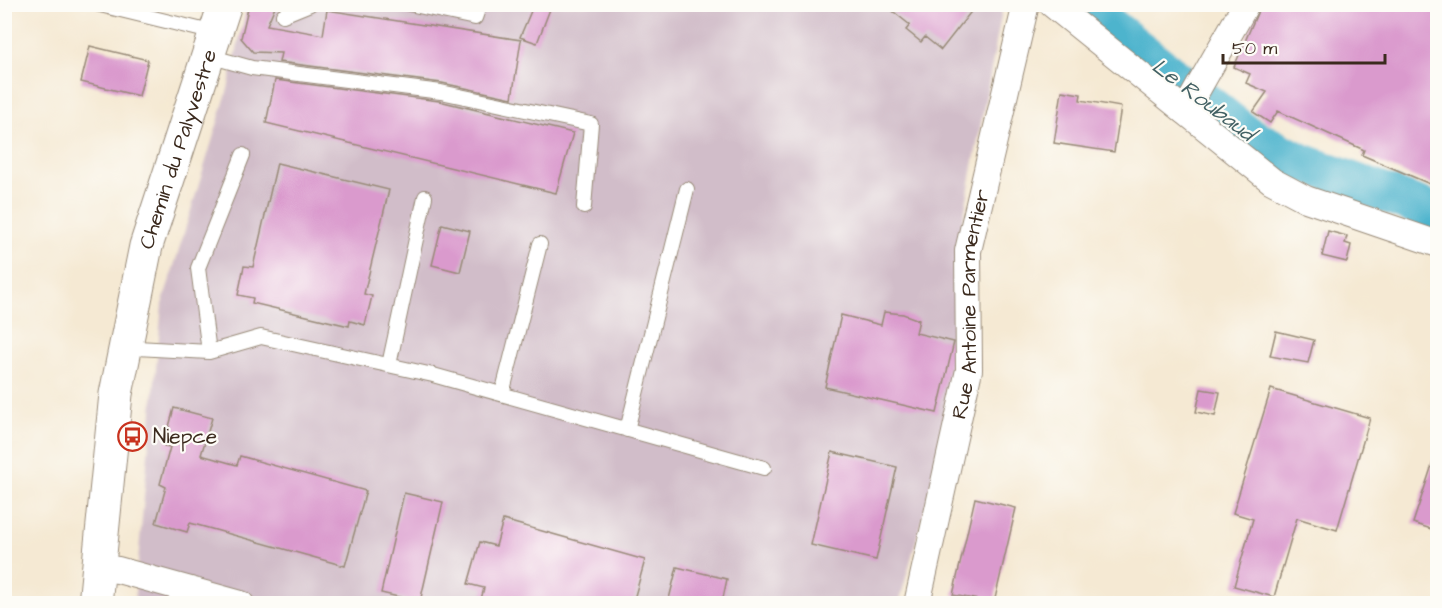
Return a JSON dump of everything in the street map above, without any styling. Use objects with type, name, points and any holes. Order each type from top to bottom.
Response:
[{"type":"street","name":"Rue Antoine Parmentier","points":[[917,603],[969,370],[968,251],[1026,4]]},
{"type":"street","points":[[1052,4],[1272,181],[1306,199],[1437,244]]},
{"type":"street","points":[[1186,111],[1241,14]]},
{"type":"street","name":"Chemin du Palyvestre","points":[[113,603],[108,569],[116,394],[146,246],[216,31]]},
{"type":"street","name":"Chemin du Palyvestre","points":[[95,603],[108,569],[132,436],[137,348],[135,296]]},
{"type":"street","points":[[108,569],[241,603]]},
{"type":"lane","points":[[96,4],[216,31],[252,68],[441,92],[591,124],[584,207]]},
{"type":"lane","points":[[283,15],[310,4]]},
{"type":"lane","points":[[409,4],[475,18],[480,4]]},
{"type":"lane","points":[[209,352],[198,268],[243,155]]},
{"type":"lane","points":[[627,430],[687,189]]},
{"type":"lane","points":[[389,365],[425,197]]},
{"type":"lane","points":[[501,394],[540,244]]},
{"type":"lane","points":[[137,348],[209,352],[261,337],[389,365],[501,394],[764,468]]},
{"type":"shaded area","points":[[247,5],[1003,5],[961,231],[948,424],[899,603],[134,604],[162,305],[228,89]]},
{"type":"building","points":[[249,4],[276,4],[267,25],[323,35],[327,10],[521,40],[512,98],[442,83],[279,62],[281,53],[253,52],[241,38]]},
{"type":"building","points":[[534,4],[552,4],[537,43],[520,37]]},
{"type":"building","points":[[884,4],[977,4],[941,50],[925,37],[921,42],[906,30],[910,25]]},
{"type":"building","points":[[1261,4],[1437,4],[1437,187],[1362,155],[1364,150],[1278,111],[1270,123],[1253,112],[1267,92],[1246,83],[1250,74],[1234,67]]},
{"type":"building","points":[[90,46],[148,60],[139,96],[81,82]]},
{"type":"building","points":[[275,80],[439,101],[573,133],[556,193],[266,123]]},
{"type":"building","points":[[1062,91],[1081,94],[1080,100],[1121,107],[1114,152],[1054,143]]},
{"type":"building","points":[[277,163],[389,190],[364,294],[372,296],[365,325],[350,321],[349,326],[252,303],[253,298],[238,295],[244,266],[253,267]]},
{"type":"building","points":[[442,224],[470,231],[460,272],[432,265]]},
{"type":"building","points":[[1328,231],[1347,236],[1345,243],[1351,245],[1347,262],[1322,256]]},
{"type":"building","points":[[884,312],[903,314],[919,320],[916,333],[954,342],[937,413],[825,387],[841,315],[881,325]]},
{"type":"building","points":[[1276,331],[1314,340],[1308,363],[1270,356]]},
{"type":"building","points":[[1201,389],[1220,392],[1215,416],[1196,412]]},
{"type":"building","points":[[1271,389],[1370,418],[1337,530],[1297,518],[1274,597],[1234,586],[1253,519],[1233,513]]},
{"type":"building","points":[[174,408],[212,418],[201,455],[237,465],[240,456],[366,491],[345,566],[190,523],[187,532],[156,523],[166,487],[160,484],[170,447],[164,446]]},
{"type":"building","points":[[832,452],[897,467],[876,560],[811,545]]},
{"type":"building","points":[[1434,459],[1437,460],[1437,531],[1413,523]]},
{"type":"building","points":[[404,493],[443,502],[420,602],[381,593]]},
{"type":"building","points":[[975,498],[1016,508],[994,603],[953,595]]},
{"type":"building","points":[[503,520],[645,560],[633,603],[480,603],[484,588],[468,584],[480,542],[496,546]]},
{"type":"building","points":[[677,567],[727,579],[722,603],[668,603]]},
{"type":"waterway","name":"Le Roubaud","points":[[1082,4],[1246,134],[1298,161],[1438,213]]},
{"type":"place","name":"Niepce","points":[[132,436]]}]
